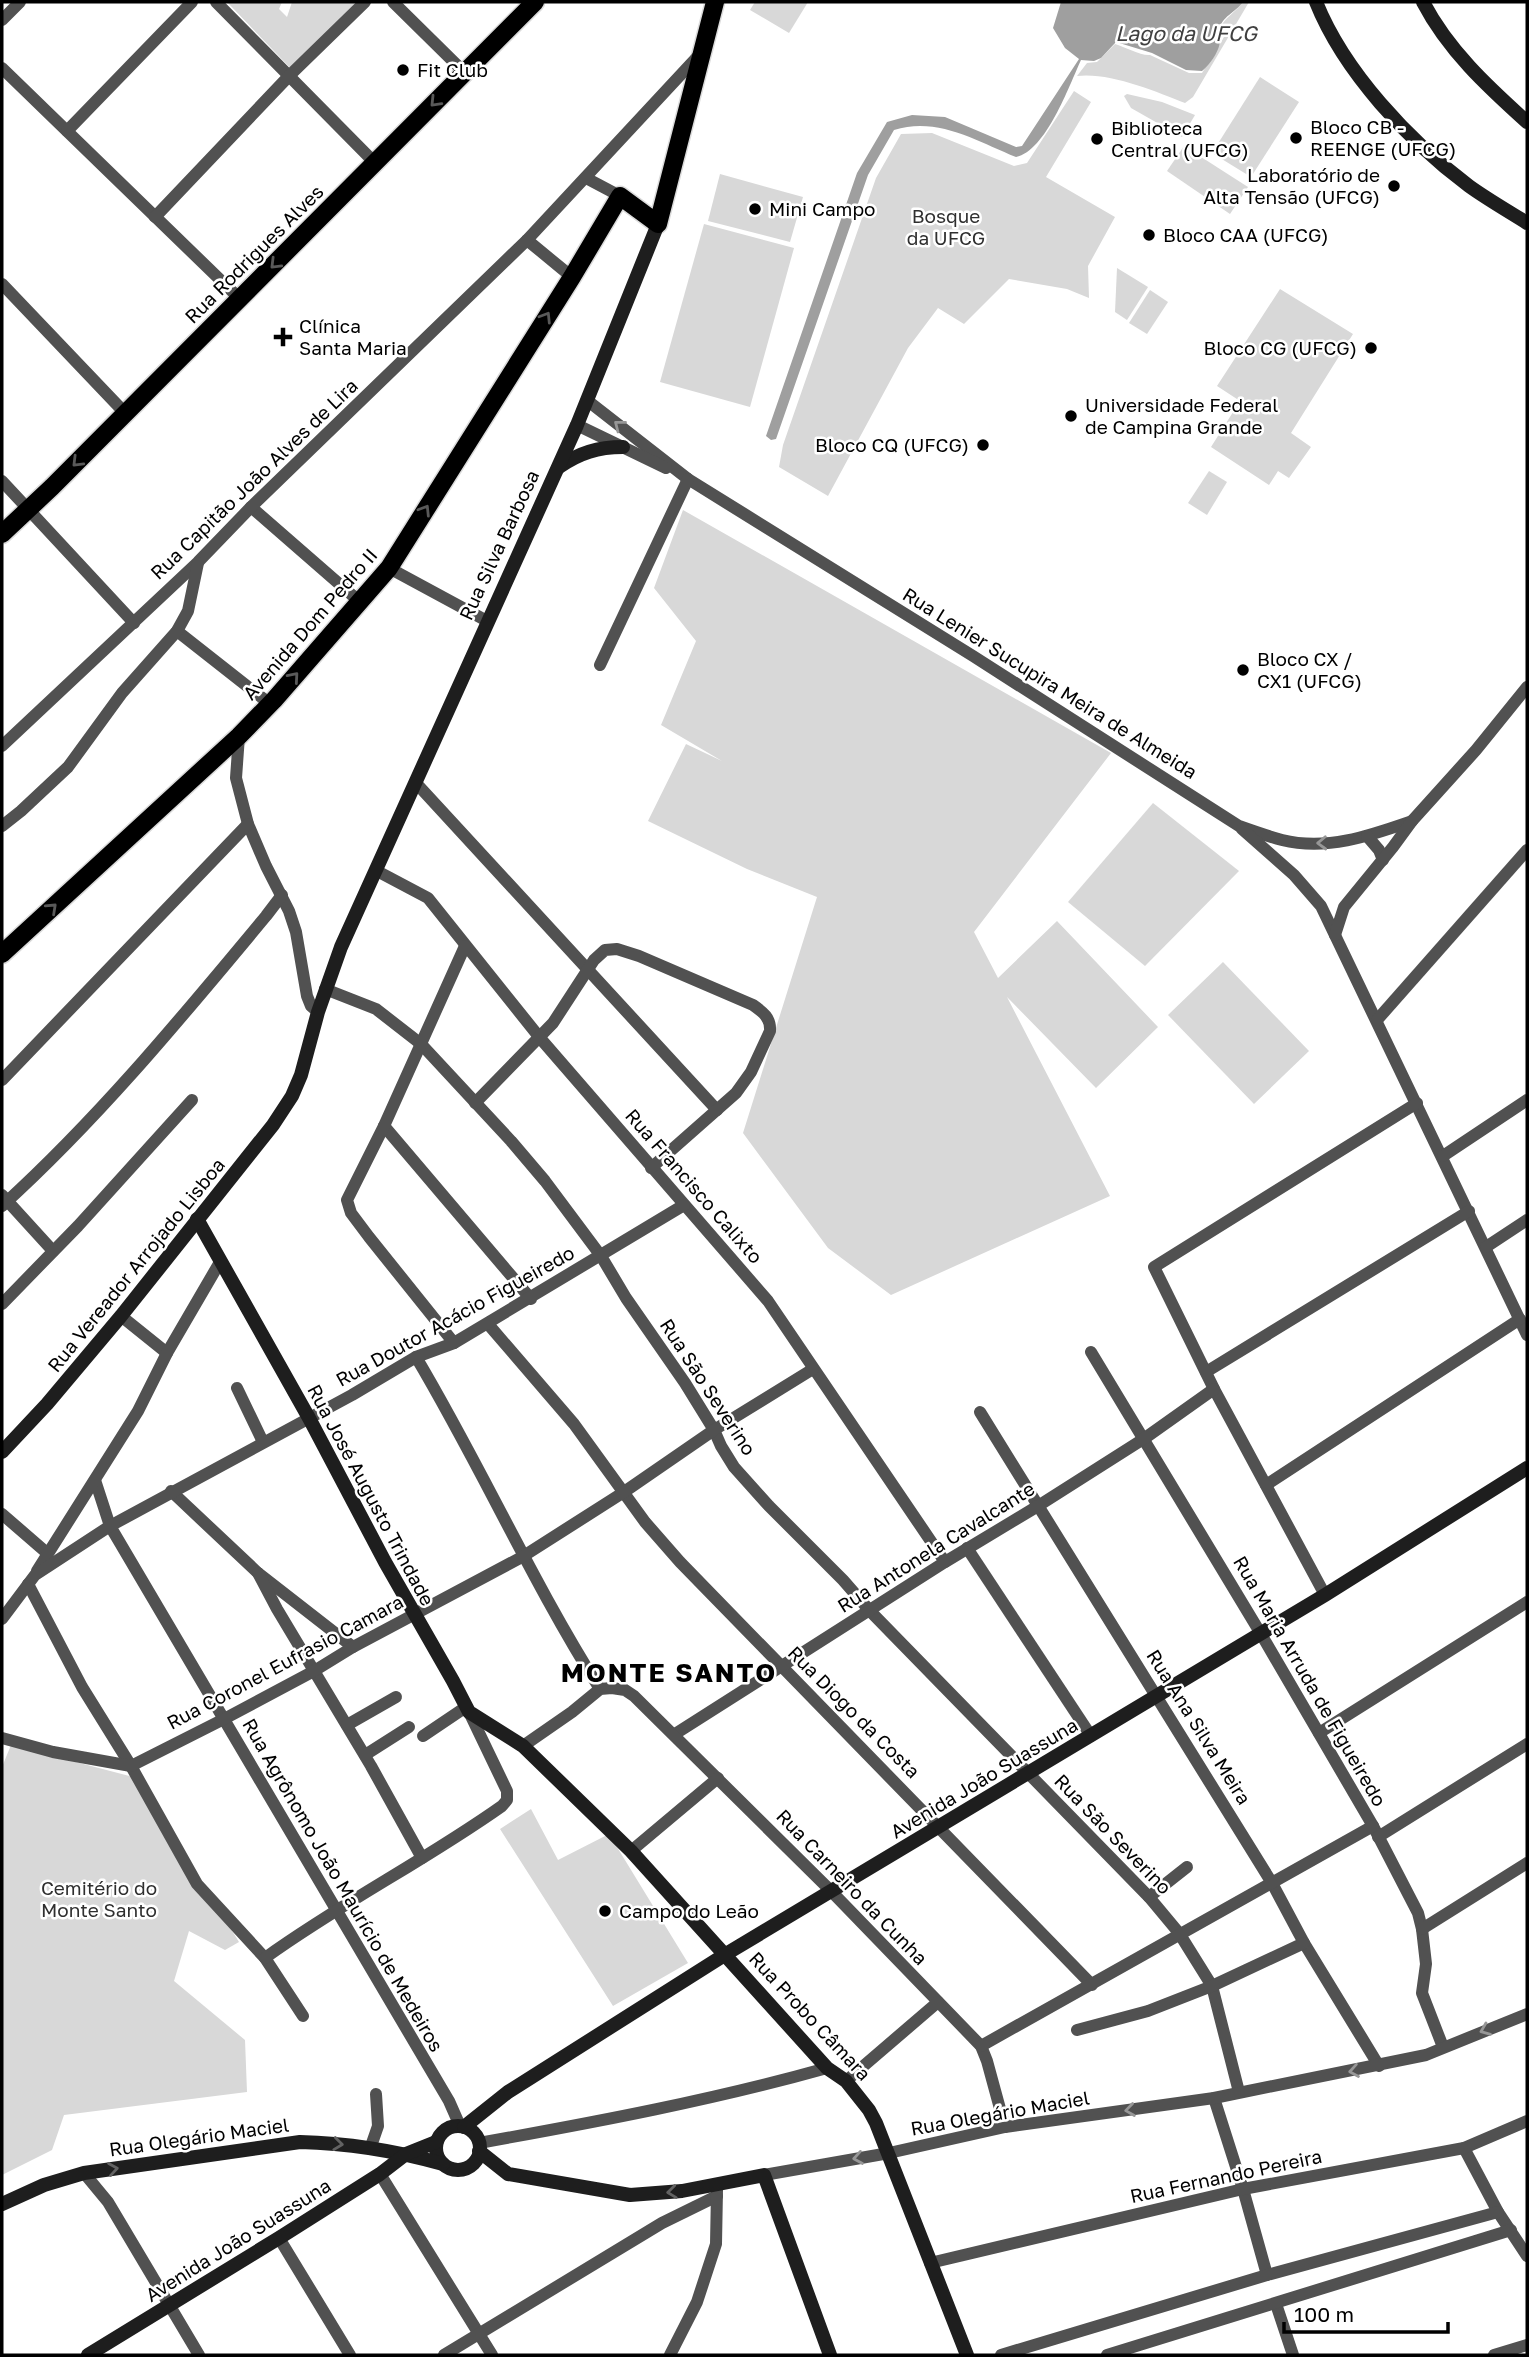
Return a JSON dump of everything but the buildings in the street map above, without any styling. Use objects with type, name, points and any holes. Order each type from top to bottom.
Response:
[{"type":"main road","name":"Rua Rodrigues Alves","points":[[2,534],[535,2]]},
{"type":"main road","name":"Rua Silva Barbosa","points":[[292,1096],[341,947],[588,401],[658,224],[715,2]]},
{"type":"main road","points":[[1316,2],[1350,64],[1395,118],[1436,159],[1468,185],[1527,223]]},
{"type":"main road","points":[[1423,2],[1436,27],[1457,53],[1484,83],[1527,122]]},
{"type":"main road","points":[[620,196],[658,224]]},
{"type":"main road","name":"Avenida Dom Pedro II","points":[[2,954],[239,736],[389,568],[620,196]]},
{"type":"main road","points":[[558,468],[588,451],[622,447]]},
{"type":"main road","name":"Rua Vereador Arrojado Lisboa","points":[[2,1452],[47,1404],[121,1316],[255,1149],[292,1096]]},
{"type":"main road","name":"Rua José Augusto Trindade","points":[[197,1219],[309,1418],[467,1710]]},
{"type":"main road","name":"Avenida João Suassuna","points":[[462,2126],[508,2092],[726,1954],[1261,1634],[1527,1468]]},
{"type":"main road","name":"Rua Probo Câmara","points":[[467,1710],[523,1746],[631,1851],[827,2068],[846,2081],[870,2110],[967,2355]]},
{"type":"main road","points":[[406,2154],[454,2169],[466,2168],[472,2164],[479,2147],[474,2133],[462,2126],[443,2131],[436,2142],[436,2154],[443,2164]]},
{"type":"main road","name":"Rua Olegário Maciel","points":[[2,2204],[44,2185],[84,2173],[300,2142],[335,2142],[406,2154]]},
{"type":"main road","name":"Avenida João Suassuna","points":[[88,2355],[279,2238],[380,2174],[406,2154],[436,2142]]},
{"type":"main road","name":"Rua Olegário Maciel","points":[[479,2147],[508,2174],[630,2195],[717,2190],[764,2175]]},
{"type":"main road","points":[[764,2175],[830,2355]]},
{"type":"street","points":[[2,20],[20,2]]},
{"type":"street","points":[[67,131],[192,2]]},
{"type":"street","points":[[216,2],[376,163]]},
{"type":"street","points":[[155,217],[289,76],[365,2]]},
{"type":"street","points":[[393,2],[464,72]]},
{"type":"street","name":"Rua Capitão João Alves de Lira","points":[[2,746],[198,562],[251,507],[527,240],[702,52]]},
{"type":"street","points":[[2,68],[240,299]]},
{"type":"street","points":[[586,178],[620,196]]},
{"type":"street","points":[[527,240],[572,277]]},
{"type":"street","points":[[2,284],[125,413]]},
{"type":"street","name":"Rua Lenier Sucupira Meira de Almeida","points":[[588,401],[688,479]]},
{"type":"street","name":"Rua Lenier Sucupira Meira de Almeida","points":[[577,425],[688,479],[973,656],[1239,826],[1283,840],[1327,844],[1367,836],[1412,821]]},
{"type":"street","points":[[600,665],[688,479]]},
{"type":"street","points":[[2,481],[134,623]]},
{"type":"street","points":[[251,507],[360,603]]},
{"type":"street","points":[[2,826],[68,767],[122,693],[177,631],[188,611],[198,562]]},
{"type":"street","points":[[389,568],[488,621]]},
{"type":"street","points":[[177,631],[270,704]]},
{"type":"street","points":[[1335,935],[1344,907],[1412,821],[1476,750],[1527,687]]},
{"type":"street","points":[[239,736],[236,778],[248,824],[282,895],[296,932],[307,996],[311,1006],[318,1012]]},
{"type":"street","points":[[416,783],[717,1110]]},
{"type":"street","points":[[2,1080],[248,824]]},
{"type":"street","points":[[1239,826],[1294,875],[1321,906],[1527,1335]]},
{"type":"street","points":[[1367,836],[1379,850],[1383,860]]},
{"type":"street","points":[[1272,857],[1273,850],[1283,840]]},
{"type":"street","points":[[1377,1020],[1527,850]]},
{"type":"street","name":"Rua Francisco Calixto","points":[[377,871],[428,898],[540,1038],[768,1301],[945,1562]]},
{"type":"street","points":[[53,1251],[4,1201],[133,1075],[282,895]]},
{"type":"street","points":[[1321,906],[1344,907]]},
{"type":"street","points":[[454,1342],[369,1237],[351,1213],[347,1200],[384,1126],[465,946]]},
{"type":"street","points":[[475,1103],[540,1038],[564,1008],[600,953],[617,949],[659,964],[753,1005],[762,1011],[770,1024],[770,1031],[745,1082],[652,1168]]},
{"type":"street","name":"Rua São Severino","points":[[325,989],[376,1009],[421,1044],[475,1103],[545,1181],[601,1256],[626,1298],[685,1382],[734,1467],[870,1611],[1149,1897],[1179,1933],[1212,1986],[1239,2092]]},
{"type":"street","points":[[2,1304],[192,1100]]},
{"type":"street","points":[[1443,1156],[1527,1100]]},
{"type":"street","points":[[1325,1595],[1214,1389],[1154,1267],[1417,1103]]},
{"type":"street","points":[[384,1126],[531,1299]]},
{"type":"street","name":"Rua Doutor Acácio Figueiredo","points":[[2,1619],[32,1579],[110,1526],[416,1357],[454,1342],[488,1324],[684,1206]]},
{"type":"street","points":[[1206,1372],[1469,1211]]},
{"type":"street","points":[[1486,1247],[1527,1220]]},
{"type":"street","points":[[220,1262],[167,1353],[138,1411],[32,1579],[82,1687],[131,1766],[197,1884],[265,1958],[303,2016]]},
{"type":"street","points":[[121,1316],[167,1353]]},
{"type":"street","points":[[1266,1485],[1520,1319]]},
{"type":"street","name":"Rua Diogo da Costa","points":[[488,1324],[574,1424],[645,1522],[680,1562],[1092,1985]]},
{"type":"street","name":"Rua Maria Arruda de Figueiredo","points":[[1091,1352],[1145,1438],[1319,1733],[1376,1832],[1418,1913],[1426,1975],[1422,1993],[1443,2047]]},
{"type":"street","points":[[416,1357],[450,1415],[567,1638],[600,1689],[523,1746]]},
{"type":"street","name":"Rua Coronel Eufrasio Camara","points":[[131,1766],[224,1719],[314,1671],[352,1647],[523,1557],[714,1430],[813,1369]]},
{"type":"street","points":[[237,1388],[263,1443]]},
{"type":"street","name":"Rua Antonela Cavalcante","points":[[675,1734],[1145,1438],[1214,1389]]},
{"type":"street","name":"Rua Ana Silva Meira","points":[[980,1412],[1272,1883],[1304,1943],[1379,2066]]},
{"type":"street","name":"Rua Agrônomo João Maurício de Medeiros","points":[[95,1479],[110,1526],[462,2126]]},
{"type":"street","points":[[171,1491],[258,1573],[352,1647]]},
{"type":"street","points":[[2,1514],[47,1553]]},
{"type":"street","points":[[967,1548],[1091,1736]]},
{"type":"street","points":[[258,1573],[422,1858],[265,1958]]},
{"type":"street","points":[[1319,1733],[1527,1602]]},
{"type":"street","name":"Rua Carneiro da Cunha","points":[[600,1689],[625,1690],[675,1734],[981,2046],[1004,2127]]},
{"type":"street","points":[[347,1725],[396,1697]]},
{"type":"street","points":[[423,1736],[467,1710]]},
{"type":"street","name":"Rua José Augusto Trindade","points":[[422,1858],[507,1800],[507,1791],[467,1710]]},
{"type":"street","points":[[365,1755],[410,1727]]},
{"type":"street","points":[[2,1738],[53,1752],[131,1766]]},
{"type":"street","points":[[981,2046],[1179,1933],[1376,1832],[1527,1744]]},
{"type":"street","points":[[631,1851],[718,1778]]},
{"type":"street","points":[[1422,1928],[1527,1863]]},
{"type":"street","points":[[1149,1897],[1186,1867]]},
{"type":"street","points":[[1077,2030],[1133,2016],[1212,1986],[1304,1943]]},
{"type":"street","points":[[846,2081],[938,2002]]},
{"type":"street","name":"Rua Olegário Maciel","points":[[764,2175],[889,2153],[1004,2127],[1214,2098],[1379,2066],[1426,2055],[1527,2014]]},
{"type":"street","points":[[479,2147],[730,2094],[827,2068]]},
{"type":"street","points":[[370,2148],[378,2126],[376,2094]]},
{"type":"street","points":[[1214,2098],[1244,2189],[1267,2276]]},
{"type":"street","name":"Rua Fernando Pereira","points":[[930,2263],[1244,2189],[1464,2148],[1527,2121]]},
{"type":"street","points":[[1464,2148],[1498,2212],[1527,2256]]},
{"type":"street","points":[[84,2173],[107,2202],[199,2355]]},
{"type":"street","points":[[380,2174],[492,2355]]},
{"type":"street","points":[[444,2355],[717,2190]]},
{"type":"street","points":[[670,2355],[697,2302],[716,2244],[717,2190]]},
{"type":"street","points":[[1001,2355],[1267,2276],[1498,2212]]},
{"type":"street","points":[[1107,2355],[1511,2230]]},
{"type":"street","points":[[279,2238],[350,2355]]},
{"type":"street","points":[[1276,2304],[1293,2355]]},
{"type":"street","points":[[1494,2355],[1527,2345]]},
{"type":"green space","points":[[227,2],[282,2],[279,9],[287,17],[292,2],[370,2],[297,75]]},
{"type":"green space","points":[[755,2],[808,2],[789,33],[750,10]]},
{"type":"green space","points":[[1243,2],[1249,2],[1193,97],[1185,103],[1117,80],[1077,76],[1087,63],[1097,62],[1115,44],[1150,55],[1189,73],[1202,73],[1224,37],[1220,28],[1222,24]]},
{"type":"green space","points":[[1260,77],[1299,102],[1251,177],[1212,153]]},
{"type":"green space","name":"Bosque da UFCG","points":[[1074,91],[1091,102],[1046,177],[1115,217],[1088,266],[1089,298],[1067,289],[1009,279],[964,324],[938,308],[908,348],[828,496],[779,467],[783,445],[876,178],[901,134],[932,133],[1014,166],[1027,163]]},
{"type":"green space","points":[[1127,94],[1162,102],[1195,115],[1182,137],[1131,108],[1124,96]]},
{"type":"green space","points":[[1184,146],[1248,187],[1230,214],[1167,171]]},
{"type":"green space","name":"Mini Campo","points":[[720,174],[803,197],[790,242],[708,221]]},
{"type":"green space","points":[[704,224],[794,248],[750,407],[660,382]]},
{"type":"green space","points":[[1117,268],[1148,287],[1127,320],[1115,312]]},
{"type":"green space","points":[[1280,289],[1353,334],[1291,433],[1311,447],[1289,478],[1278,471],[1269,485],[1211,447],[1240,401],[1217,386]]},
{"type":"green space","points":[[1150,290],[1168,302],[1147,334],[1129,323]]},
{"type":"green space","points":[[1209,471],[1227,482],[1207,515],[1188,503]]},
{"type":"green space","points":[[683,510],[1111,753],[974,932],[998,978],[1057,921],[1158,1027],[1096,1088],[1007,997],[1110,1196],[891,1295],[828,1248],[743,1133],[817,897],[747,869],[648,821],[686,744],[722,761],[661,725],[696,641],[654,588]]},
{"type":"green space","points":[[1153,803],[1239,871],[1145,966],[1068,902]]},
{"type":"green space","points":[[1223,962],[1309,1051],[1254,1104],[1168,1015]]},
{"type":"green space","name":"Cemitério do Monte Santo","points":[[11,1745],[137,1778],[239,1942],[225,1950],[189,1931],[174,1981],[245,2040],[247,2092],[64,2115],[52,2150],[2,2175],[2,1767]]},
{"type":"green space","name":"Campo do Leão","points":[[531,1809],[558,1860],[609,1834],[688,1963],[613,2006],[500,1829]]},
{"type":"water","name":"Lago da UFCG","points":[[1061,2],[1243,2],[1223,21],[1216,52],[1202,71],[1186,70],[1152,53],[1116,42],[1101,58],[1094,61],[1081,60],[1047,131],[1027,152],[1016,157],[941,128],[910,126],[894,130],[868,175],[776,439],[771,440],[766,436],[857,173],[887,122],[912,115],[945,117],[1016,147],[1022,146],[1079,59],[1065,48],[1053,28]]},
{"type":"place","name":"Fit Club","points":[[403,70]]},
{"type":"place","name":"Bloco CB - REENGE (UFCG)","points":[[1296,138]]},
{"type":"place","name":"Biblioteca Central (UFCG)","points":[[1097,139]]},
{"type":"place","name":"Laboratório de Alta Tensão (UFCG)","points":[[1394,186]]},
{"type":"place","name":"Mini Campo","points":[[755,209]]},
{"type":"place","name":"Bloco CAA (UFCG)","points":[[1149,235]]},
{"type":"place","name":"Clínica Santa Maria","points":[[283,337]]},
{"type":"place","name":"Bloco CG (UFCG)","points":[[1371,348]]},
{"type":"place","name":"Universidade Federal de Campina Grande","points":[[1071,416]]},
{"type":"place","name":"Bloco CQ (UFCG)","points":[[983,445]]},
{"type":"place","name":"Bloco CX / CX1 (UFCG)","points":[[1243,670]]},
{"type":"place","name":"Campo do Leão","points":[[605,1911]]},
{"type":"district","name":"MONTE SANTO","points":[[669,1673]]}]
